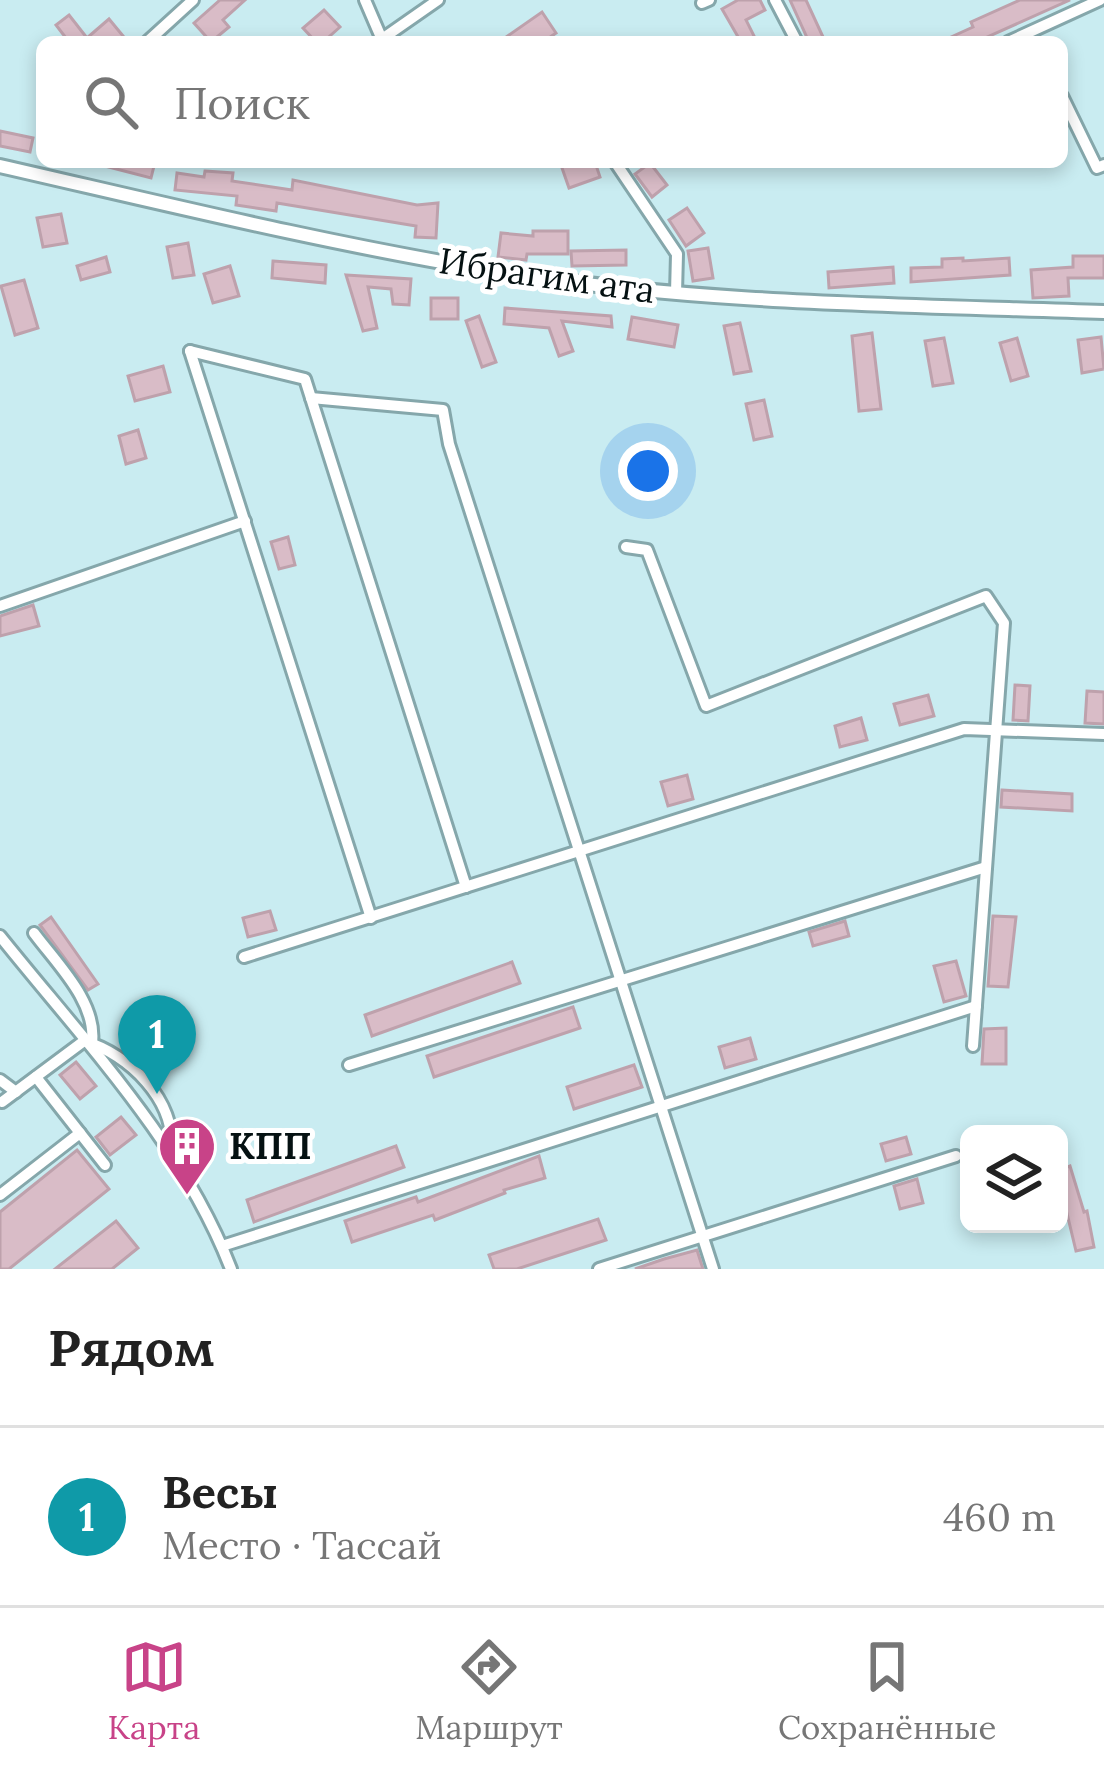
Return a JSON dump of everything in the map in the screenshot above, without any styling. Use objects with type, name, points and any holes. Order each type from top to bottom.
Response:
[{"type":"street","points":[[154,36],[193,0]]},
{"type":"street","points":[[364,0],[380,36]]},
{"type":"street","points":[[389,36],[438,0]]},
{"type":"street","points":[[775,0],[794,36]]},
{"type":"street","points":[[1035,36],[1100,0]]},
{"type":"street","points":[[1068,108],[1097,168],[1104,166]]},
{"type":"street","name":"Ибрагим ата","points":[[0,166],[265,226],[490,270],[718,298],[1104,312]]},
{"type":"street","points":[[619,168],[677,254],[676,293]]},
{"type":"street","points":[[371,918],[190,351],[305,380],[466,887]]},
{"type":"street","points":[[311,398],[443,410],[449,444],[713,1269]]},
{"type":"street","points":[[0,606],[245,521]]},
{"type":"street","points":[[626,547],[647,550],[706,706],[986,596],[1004,623],[973,1046]]},
{"type":"street","points":[[244,957],[964,729],[1104,734]]},
{"type":"street","points":[[349,1065],[986,867]]},
{"type":"street","points":[[2,1102],[88,1042],[92,1028],[82,998],[34,933]]},
{"type":"street","points":[[0,936],[171,1150],[200,1196],[231,1269]]},
{"type":"street","points":[[223,1246],[976,1006]]},
{"type":"street","points":[[88,1042],[116,1054],[165,1107],[173,1131],[171,1150]]},
{"type":"street","points":[[36,1077],[105,1165]]},
{"type":"street","points":[[0,1080],[16,1092]]},
{"type":"street","points":[[0,1195],[80,1133]]},
{"type":"street","points":[[598,1269],[956,1156]]},
{"type":"building","points":[[220,0],[245,0],[223,20],[229,27],[218,36],[206,36],[194,23]]},
{"type":"building","points":[[738,0],[760,0],[765,10],[746,20],[754,36],[738,36],[722,9]]},
{"type":"building","points":[[790,0],[806,0],[823,36],[806,36]]},
{"type":"building","points":[[1020,0],[1070,0],[989,36],[953,36],[973,27],[971,22]]},
{"type":"building","points":[[324,10],[340,27],[330,36],[310,36],[303,28]]},
{"type":"building","points":[[542,12],[556,33],[552,36],[508,36]]},
{"type":"building","points":[[69,15],[85,36],[64,36],[56,25]]},
{"type":"building","points":[[109,19],[123,36],[89,36]]},
{"type":"building","points":[[0,131],[33,138],[30,152],[0,146]]},
{"type":"building","points":[[113,168],[154,168],[151,178]]},
{"type":"building","points":[[562,168],[597,168],[600,177],[569,188]]},
{"type":"building","points":[[654,168],[667,185],[652,197],[635,174]]},
{"type":"building","points":[[205,171],[233,173],[232,181],[292,190],[293,180],[417,205],[438,203],[436,238],[415,237],[416,226],[277,203],[276,211],[236,205],[237,196],[175,190],[177,173],[204,177]]},
{"type":"building","points":[[687,208],[704,233],[686,246],[669,220]]},
{"type":"building","points":[[61,214],[67,243],[43,247],[37,218]]},
{"type":"building","points":[[533,231],[568,231],[568,254],[527,254],[526,260],[498,257],[501,233],[533,236]]},
{"type":"building","points":[[188,243],[194,275],[173,278],[167,247]]},
{"type":"building","points":[[708,248],[713,278],[693,281],[688,251]]},
{"type":"building","points":[[626,250],[626,265],[572,266],[571,251]]},
{"type":"building","points":[[1073,256],[1104,256],[1104,278],[1068,278],[1069,296],[1033,298],[1031,270],[1073,267]]},
{"type":"building","points":[[106,257],[110,272],[81,280],[77,266]]},
{"type":"building","points":[[1009,258],[1010,275],[911,282],[911,268],[942,267],[942,259]]},
{"type":"building","points":[[273,261],[326,265],[325,283],[272,278]]},
{"type":"building","points":[[230,266],[239,296],[213,303],[204,274]]},
{"type":"building","points":[[893,267],[894,283],[829,288],[828,272]]},
{"type":"building","points":[[346,275],[411,279],[409,305],[393,304],[391,289],[368,287],[377,328],[363,331]]},
{"type":"building","points":[[24,280],[38,328],[15,335],[1,286]]},
{"type":"building","points":[[431,298],[458,298],[458,319],[431,319]]},
{"type":"building","points":[[505,308],[611,316],[612,327],[562,321],[573,351],[559,356],[549,328],[504,324]]},
{"type":"building","points":[[479,316],[496,362],[482,367],[466,321]]},
{"type":"building","points":[[632,317],[678,325],[674,347],[628,339]]},
{"type":"building","points":[[740,323],[751,371],[734,374],[724,326]]},
{"type":"building","points":[[872,333],[881,409],[859,411],[852,336]]},
{"type":"building","points":[[1101,337],[1104,369],[1082,373],[1078,340]]},
{"type":"building","points":[[944,338],[953,383],[933,386],[925,341]]},
{"type":"building","points":[[1017,338],[1028,376],[1011,381],[1000,343]]},
{"type":"building","points":[[163,366],[170,392],[135,401],[128,376]]},
{"type":"building","points":[[764,400],[772,436],[754,440],[746,404]]},
{"type":"building","points":[[138,430],[146,458],[126,464],[119,436]]},
{"type":"building","points":[[288,537],[295,565],[279,569],[271,542]]},
{"type":"building","points":[[33,605],[39,626],[0,636],[0,616]]},
{"type":"building","points":[[1015,685],[1030,686],[1028,721],[1013,720]]},
{"type":"building","points":[[1087,691],[1104,692],[1104,724],[1085,723]]},
{"type":"building","points":[[928,695],[934,716],[900,725],[894,704]]},
{"type":"building","points":[[861,718],[867,740],[840,747],[835,726]]},
{"type":"building","points":[[687,775],[693,799],[668,806],[661,782]]},
{"type":"building","points":[[1002,790],[1072,794],[1072,811],[1001,807]]},
{"type":"building","points":[[270,911],[276,930],[248,937],[243,918]]},
{"type":"building","points":[[993,916],[1016,917],[1008,987],[988,986]]},
{"type":"building","points":[[51,917],[98,984],[88,990],[40,925]]},
{"type":"building","points":[[845,921],[849,936],[813,946],[809,932]]},
{"type":"building","points":[[956,961],[966,996],[944,1002],[934,966]]},
{"type":"building","points":[[512,962],[520,983],[372,1036],[365,1015]]},
{"type":"building","points":[[573,1007],[580,1028],[434,1077],[427,1056]]},
{"type":"building","points":[[1006,1028],[1006,1064],[982,1064],[984,1029]]},
{"type":"building","points":[[750,1038],[756,1059],[725,1068],[719,1047]]},
{"type":"building","points":[[76,1062],[96,1086],[80,1099],[60,1075]]},
{"type":"building","points":[[634,1065],[642,1087],[574,1109],[567,1087]]},
{"type":"building","points":[[121,1117],[136,1135],[110,1155],[96,1137]]},
{"type":"building","points":[[906,1137],[911,1154],[886,1161],[881,1144]]},
{"type":"building","points":[[396,1146],[404,1167],[254,1222],[247,1200]]},
{"type":"building","points":[[77,1150],[109,1189],[9,1269],[0,1269],[0,1212]]},
{"type":"building","points":[[539,1156],[545,1178],[435,1220],[433,1215],[352,1242],[345,1221],[416,1197],[418,1202]]},
{"type":"building","points":[[1068,1167],[1087,1211],[1094,1247],[1076,1251],[1068,1218]]},
{"type":"building","points":[[917,1179],[923,1203],[900,1209],[894,1186]]},
{"type":"building","points":[[598,1219],[606,1240],[517,1269],[494,1269],[489,1255]]},
{"type":"building","points":[[116,1221],[138,1248],[112,1269],[55,1269]]},
{"type":"building","points":[[697,1250],[703,1269],[635,1269],[664,1259]]},
{"type":"place","name":"Весы","points":[[157,1094]]},
{"type":"place","name":"КПП","points":[[187,1197]]}]
